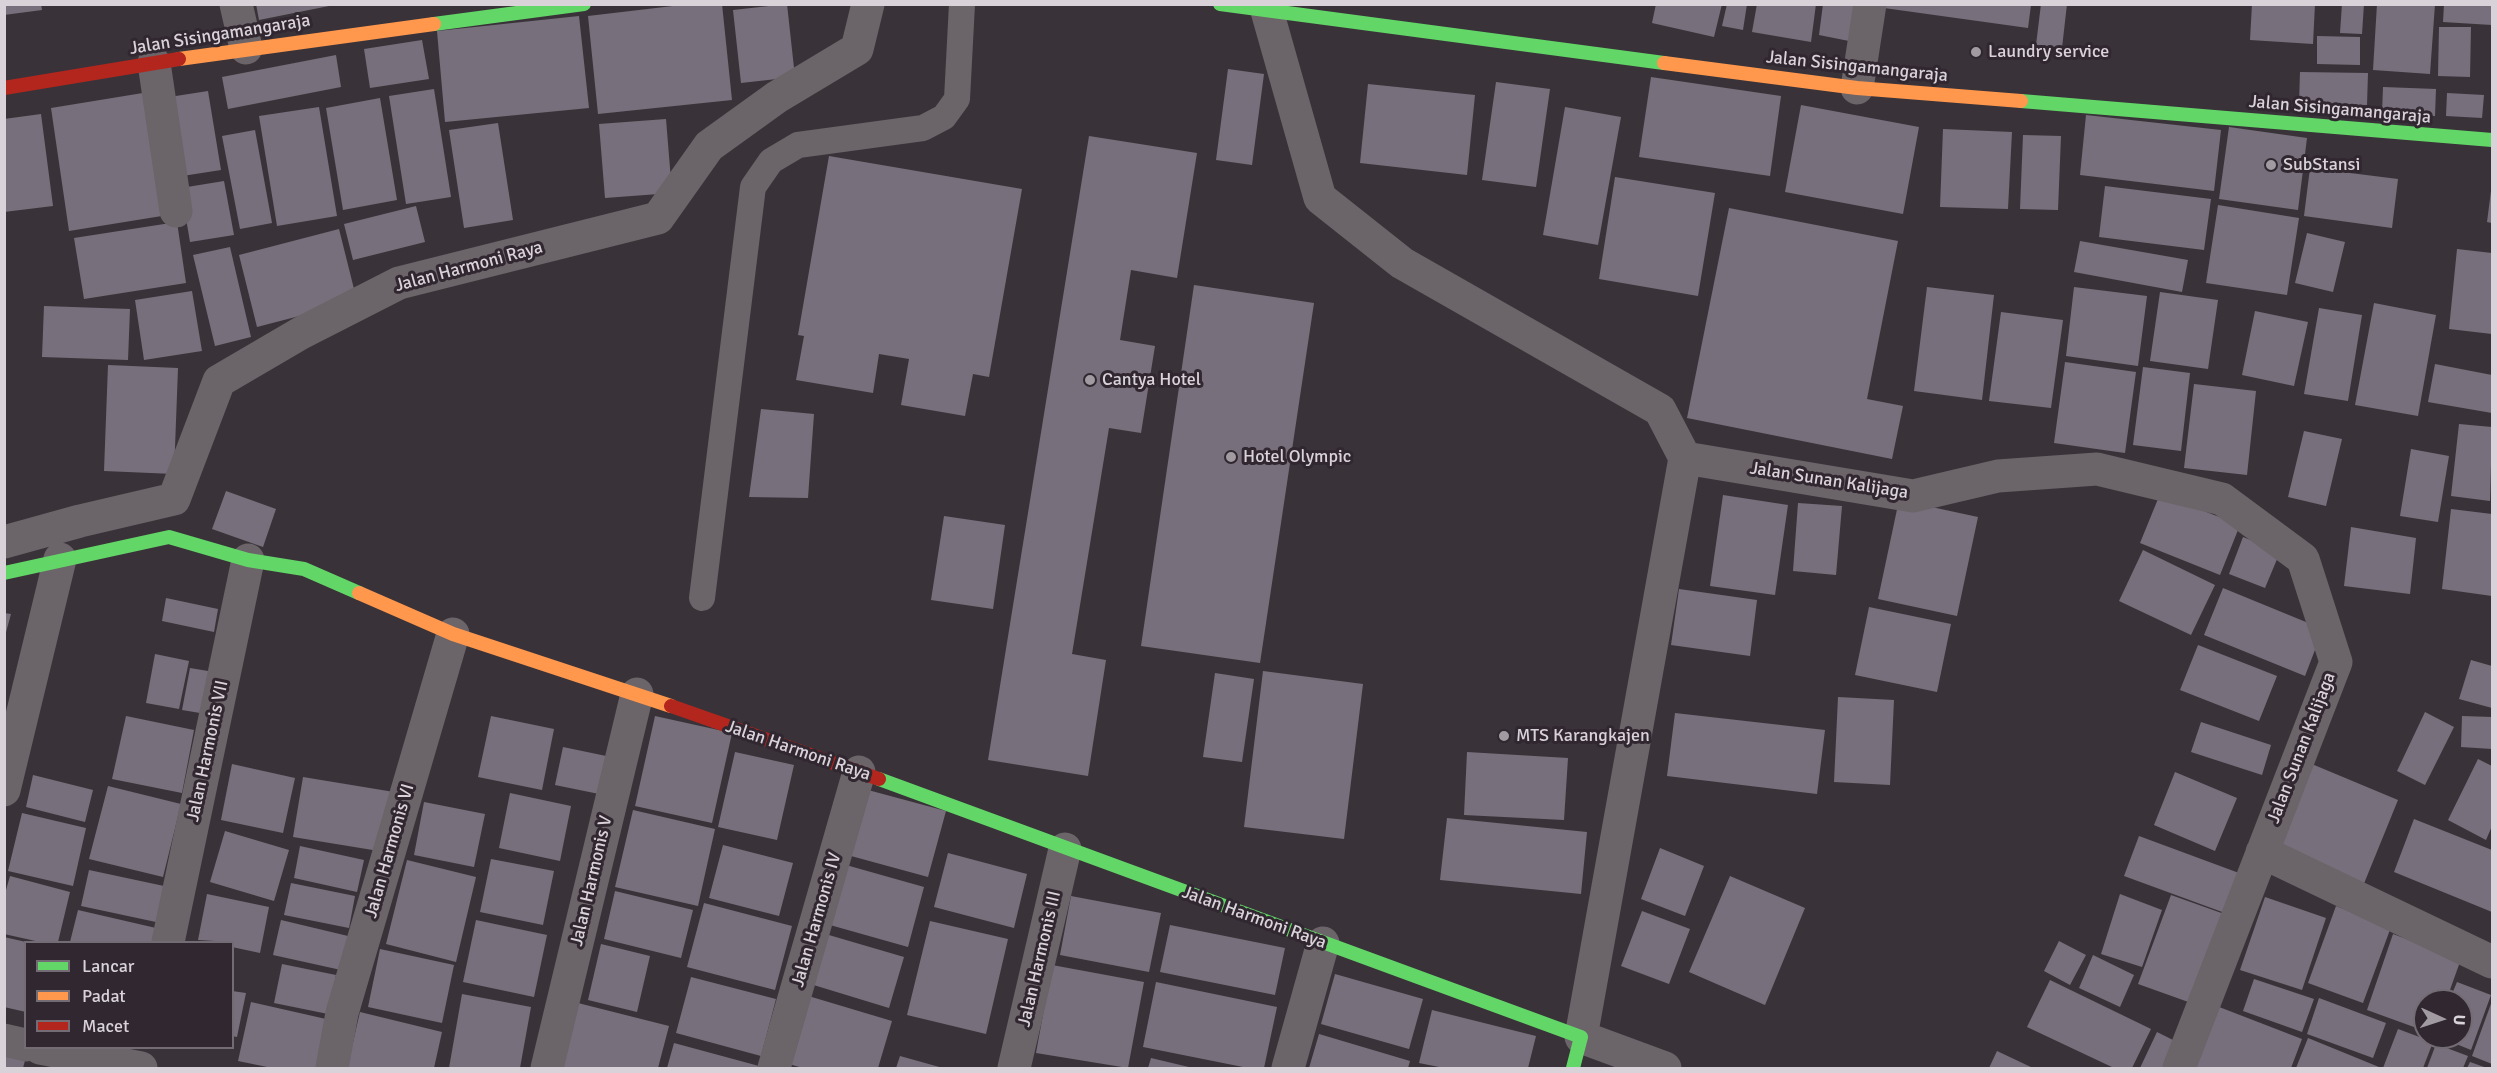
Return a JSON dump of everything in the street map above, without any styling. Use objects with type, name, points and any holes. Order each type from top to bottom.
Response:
[{"type":"main road","name":"Jalan Sisingamangaraja","points":[[4,88],[246,48],[584,4]]},
{"type":"main road","name":"Jalan Sisingamangaraja","points":[[1220,4],[1267,8],[1857,88],[2493,140]]},
{"type":"main road","name":"Jalan Harmoni Raya","points":[[4,573],[169,537],[248,560],[304,569],[453,634],[637,694],[860,772],[1581,1037]]},
{"type":"main road","points":[[1573,1068],[1581,1037]]},
{"type":"street","points":[[236,4],[246,48]]},
{"type":"street","name":"Jalan Harmoni Raya","points":[[4,542],[80,520],[174,499],[219,381],[301,333],[399,283],[658,218],[710,146],[777,97],[857,49],[868,4]]},
{"type":"street","points":[[1857,88],[1870,4]]},
{"type":"street","points":[[1267,8],[1320,198],[1402,263],[1660,410],[1685,458],[1581,1037],[1665,1068]]},
{"type":"street","points":[[154,63],[176,211]]},
{"type":"street","name":"Jalan Sunan Kalijaga","points":[[1685,458],[1913,496],[1998,476],[2097,469],[2222,500],[2303,559],[2336,662],[2179,1068]]},
{"type":"street","points":[[4,790],[60,559]]},
{"type":"street","name":"Jalan Harmonis VII","points":[[168,941],[248,560]]},
{"type":"street","name":"Jalan Harmonis VI","points":[[332,1068],[342,1013],[453,634]]},
{"type":"street","name":"Jalan Harmonis V","points":[[547,1068],[637,694]]},
{"type":"street","name":"Jalan Harmonis IV","points":[[774,1068],[860,772]]},
{"type":"street","name":"Jalan Harmonis III","points":[[1014,1068],[1065,849]]},
{"type":"street","points":[[2262,852],[2493,962]]},
{"type":"street","points":[[1288,1068],[1323,943]]},
{"type":"street","points":[[4,1040],[24,1045]]},
{"type":"street","points":[[50,1049],[141,1068],[146,1049]]},
{"type":"lane","points":[[702,598],[753,187],[771,161],[798,145],[923,128],[944,117],[957,99],[962,4]]},
{"type":"building","points":[[4,4],[41,4],[42,10],[4,15]]},
{"type":"building","points":[[256,4],[329,4],[329,6],[259,20]]},
{"type":"building","points":[[690,4],[722,4],[732,100],[598,114],[588,16]]},
{"type":"building","points":[[787,4],[795,77],[741,83],[733,10]]},
{"type":"building","points":[[1656,4],[1722,4],[1714,37],[1652,23]]},
{"type":"building","points":[[1727,4],[1747,4],[1743,30],[1722,26]]},
{"type":"building","points":[[1757,4],[1816,4],[1811,42],[1752,32]]},
{"type":"building","points":[[1823,4],[1860,4],[1854,42],[1819,35]]},
{"type":"building","points":[[2041,4],[2067,4],[2062,48],[2036,45]]},
{"type":"building","points":[[2252,4],[2315,4],[2313,44],[2250,40]]},
{"type":"building","points":[[2342,4],[2364,4],[2362,34],[2340,33]]},
{"type":"building","points":[[2377,4],[2435,4],[2430,74],[2373,70]]},
{"type":"building","points":[[2444,4],[2492,4],[2492,25],[2443,22]]},
{"type":"building","points":[[1884,5],[2031,5],[2028,28],[1884,8]]},
{"type":"building","points":[[579,16],[589,108],[445,122],[437,31]]},
{"type":"building","points":[[2439,27],[2471,27],[2470,77],[2438,76]]},
{"type":"building","points":[[2317,36],[2360,37],[2360,65],[2317,64]]},
{"type":"building","points":[[422,40],[429,79],[370,88],[364,49]]},
{"type":"building","points":[[336,55],[341,87],[228,109],[222,77]]},
{"type":"building","points":[[1228,69],[1264,74],[1252,165],[1216,160]]},
{"type":"building","points":[[2300,72],[2368,73],[2367,105],[2299,104]]},
{"type":"building","points":[[1651,77],[1781,96],[1770,176],[1639,157]]},
{"type":"building","points":[[1496,82],[1550,89],[1536,187],[1482,180]]},
{"type":"building","points":[[1368,84],[1475,95],[1467,175],[1360,163]]},
{"type":"building","points":[[2383,87],[2436,89],[2435,116],[2382,114]]},
{"type":"building","points":[[434,89],[451,197],[406,204],[389,96]]},
{"type":"building","points":[[208,91],[221,170],[176,177],[163,98]]},
{"type":"building","points":[[149,92],[168,215],[69,231],[51,108]]},
{"type":"building","points":[[2447,93],[2484,95],[2482,118],[2446,116]]},
{"type":"building","points":[[380,98],[397,200],[343,210],[326,108]]},
{"type":"building","points":[[1801,105],[1919,127],[1903,214],[1785,192]]},
{"type":"building","points":[[319,107],[337,216],[277,226],[259,116]]},
{"type":"building","points":[[1565,107],[1621,117],[1598,245],[1543,235]]},
{"type":"building","points":[[41,114],[53,206],[4,212],[4,119]]},
{"type":"building","points":[[2086,115],[2221,130],[2214,191],[2080,175]]},
{"type":"building","points":[[666,119],[672,193],[605,198],[599,124]]},
{"type":"building","points":[[498,123],[513,220],[464,228],[449,130]]},
{"type":"building","points":[[2229,127],[2307,138],[2298,210],[2219,199]]},
{"type":"building","points":[[1943,129],[2012,132],[2008,209],[1940,207]]},
{"type":"building","points":[[255,130],[272,223],[240,229],[222,136]]},
{"type":"building","points":[[2023,135],[2061,136],[2058,210],[2020,209]]},
{"type":"building","points":[[1089,136],[1197,153],[1177,278],[1131,270],[1120,340],[1155,346],[1141,433],[1109,428],[1072,654],[1106,660],[1088,776],[988,760]]},
{"type":"building","points":[[829,156],[1022,189],[989,377],[973,374],[965,416],[901,405],[909,359],[879,354],[873,393],[796,380],[804,336],[798,335]]},
{"type":"building","points":[[2310,168],[2398,179],[2392,228],[2304,216]]},
{"type":"building","points":[[1615,177],[1715,193],[1698,296],[1599,279]]},
{"type":"building","points":[[224,181],[234,235],[190,242],[181,188]]},
{"type":"building","points":[[2105,186],[2211,199],[2204,250],[2099,237]]},
{"type":"building","points":[[2492,191],[2492,223],[2487,222]]},
{"type":"building","points":[[2218,205],[2299,218],[2287,295],[2206,283]]},
{"type":"building","points":[[416,206],[425,242],[353,260],[344,224]]},
{"type":"building","points":[[1729,208],[1898,241],[1867,399],[1903,406],[1892,459],[1687,418]]},
{"type":"building","points":[[177,222],[186,283],[84,299],[74,238]]},
{"type":"building","points":[[339,229],[357,301],[257,327],[239,255]]},
{"type":"building","points":[[2307,233],[2345,242],[2333,292],[2295,283]]},
{"type":"building","points":[[2080,241],[2188,260],[2182,292],[2074,272]]},
{"type":"building","points":[[230,247],[251,337],[215,346],[193,255]]},
{"type":"building","points":[[2457,249],[2492,253],[2492,334],[2449,329]]},
{"type":"building","points":[[1194,285],[1314,303],[1260,663],[1141,646]]},
{"type":"building","points":[[1927,287],[1994,295],[1982,400],[1914,391]]},
{"type":"building","points":[[2074,287],[2147,296],[2138,366],[2066,356]]},
{"type":"building","points":[[192,291],[202,351],[144,360],[135,300]]},
{"type":"building","points":[[2160,292],[2218,300],[2208,369],[2150,361]]},
{"type":"building","points":[[2374,303],[2436,315],[2418,416],[2355,405]]},
{"type":"building","points":[[44,306],[130,309],[128,360],[42,357]]},
{"type":"building","points":[[2319,308],[2362,315],[2348,401],[2304,394]]},
{"type":"building","points":[[2255,311],[2308,322],[2294,386],[2242,375]]},
{"type":"building","points":[[2001,312],[2063,320],[2051,408],[1989,401]]},
{"type":"building","points":[[2065,362],[2136,372],[2125,453],[2054,443]]},
{"type":"building","points":[[2435,364],[2492,375],[2492,413],[2428,402]]},
{"type":"building","points":[[108,365],[178,368],[174,474],[104,471]]},
{"type":"building","points":[[2143,367],[2190,373],[2181,451],[2133,445]]},
{"type":"building","points":[[2194,384],[2256,391],[2247,475],[2184,468]]},
{"type":"building","points":[[761,409],[814,414],[808,498],[749,497]]},
{"type":"building","points":[[2459,424],[2492,427],[2490,501],[2451,496]]},
{"type":"building","points":[[2304,431],[2342,439],[2326,506],[2288,497]]},
{"type":"building","points":[[2411,449],[2449,456],[2438,522],[2400,516]]},
{"type":"building","points":[[226,491],[276,509],[263,547],[212,529]]},
{"type":"building","points":[[2160,494],[2240,525],[2220,575],[2140,543]]},
{"type":"building","points":[[1723,495],[1788,505],[1775,595],[1710,586]]},
{"type":"building","points":[[1899,500],[1978,517],[1957,616],[1878,599]]},
{"type":"building","points":[[1798,503],[1842,506],[1836,575],[1793,571]]},
{"type":"building","points":[[2451,509],[2492,514],[2492,596],[2442,589]]},
{"type":"building","points":[[944,516],[1005,525],[993,609],[931,600]]},
{"type":"building","points":[[2351,527],[2416,538],[2410,594],[2344,586]]},
{"type":"building","points":[[2243,537],[2280,552],[2265,588],[2229,574]]},
{"type":"building","points":[[2143,550],[2215,585],[2191,635],[2119,601]]},
{"type":"building","points":[[2223,588],[2323,629],[2305,676],[2204,635]]},
{"type":"building","points":[[1679,589],[1757,600],[1750,656],[1671,645]]},
{"type":"building","points":[[166,598],[218,609],[214,632],[162,621]]},
{"type":"building","points":[[1869,607],[1951,624],[1937,692],[1855,675]]},
{"type":"building","points":[[4,613],[11,614],[5,636],[4,636]]},
{"type":"building","points":[[2198,645],[2277,676],[2259,721],[2180,690]]},
{"type":"building","points":[[155,654],[189,661],[179,709],[146,703]]},
{"type":"building","points":[[2471,660],[2492,666],[2492,708],[2459,699]]},
{"type":"building","points":[[190,668],[214,672],[206,714],[182,710]]},
{"type":"building","points":[[1263,671],[1363,684],[1344,839],[1244,827]]},
{"type":"building","points":[[1215,673],[1254,679],[1242,762],[1203,757]]},
{"type":"building","points":[[1838,697],[1894,700],[1890,785],[1834,782]]},
{"type":"building","points":[[2425,712],[2454,727],[2425,785],[2397,771]]},
{"type":"building","points":[[1675,713],[1825,730],[1817,794],[1667,776]]},
{"type":"building","points":[[126,716],[194,730],[182,793],[112,779]]},
{"type":"building","points":[[491,716],[554,729],[542,790],[478,777]]},
{"type":"building","points":[[655,716],[732,733],[712,823],[635,806]]},
{"type":"building","points":[[2462,716],[2492,717],[2492,749],[2461,747]]},
{"type":"building","points":[[2201,722],[2271,745],[2262,775],[2191,752]]},
{"type":"building","points":[[563,747],[611,757],[604,795],[555,785]]},
{"type":"building","points":[[735,752],[794,765],[777,840],[718,827]]},
{"type":"building","points":[[1467,752],[1568,758],[1564,820],[1464,815]]},
{"type":"building","points":[[2478,759],[2492,766],[2492,826],[2486,840],[2448,820]]},
{"type":"building","points":[[2307,762],[2398,800],[2363,886],[2271,849]]},
{"type":"building","points":[[232,764],[295,778],[283,833],[221,820]]},
{"type":"building","points":[[2175,772],[2237,798],[2215,851],[2154,825]]},
{"type":"building","points":[[33,775],[93,790],[85,822],[26,807]]},
{"type":"building","points":[[303,777],[394,792],[385,852],[293,837]]},
{"type":"building","points":[[108,786],[181,804],[163,877],[89,859]]},
{"type":"building","points":[[868,790],[946,811],[928,877],[851,856]]},
{"type":"building","points":[[510,793],[571,806],[560,861],[499,848]]},
{"type":"building","points":[[424,802],[485,814],[474,867],[414,855]]},
{"type":"building","points":[[633,810],[715,829],[698,906],[615,887]]},
{"type":"building","points":[[22,813],[86,828],[73,886],[8,871]]},
{"type":"building","points":[[1447,818],[1587,832],[1581,894],[1440,880]]},
{"type":"building","points":[[2414,819],[2492,850],[2492,912],[2394,872]]},
{"type":"building","points":[[225,831],[289,850],[274,901],[210,882]]},
{"type":"building","points":[[2139,836],[2239,873],[2225,913],[2124,876]]},
{"type":"building","points":[[723,845],[793,863],[779,916],[709,898]]},
{"type":"building","points":[[300,846],[364,860],[357,892],[294,878]]},
{"type":"building","points":[[1660,848],[1704,866],[1685,916],[1641,899]]},
{"type":"building","points":[[948,853],[1027,874],[1014,928],[934,907]]},
{"type":"building","points":[[491,859],[554,871],[543,925],[480,912]]},
{"type":"building","points":[[407,860],[476,877],[456,962],[386,944]]},
{"type":"building","points":[[846,865],[924,887],[908,947],[830,925]]},
{"type":"building","points":[[89,870],[164,886],[156,922],[81,906]]},
{"type":"building","points":[[10,876],[70,892],[58,941],[36,941],[4,934],[4,897]]},
{"type":"building","points":[[1730,876],[1805,908],[1765,1005],[1689,972]]},
{"type":"building","points":[[291,883],[355,896],[349,928],[284,915]]},
{"type":"building","points":[[615,891],[693,910],[681,958],[604,939]]},
{"type":"building","points":[[207,894],[269,907],[260,953],[234,947],[234,941],[198,940]]},
{"type":"building","points":[[2120,894],[2162,910],[2142,967],[2101,954]]},
{"type":"building","points":[[2171,895],[2227,915],[2194,1004],[2138,984]]},
{"type":"building","points":[[1071,896],[1161,913],[1149,972],[1060,955]]},
{"type":"building","points":[[2265,897],[2326,918],[2302,990],[2240,970]]},
{"type":"building","points":[[704,903],[792,926],[775,990],[687,967]]},
{"type":"building","points":[[2336,906],[2391,927],[2363,1003],[2308,983]]},
{"type":"building","points":[[78,910],[156,928],[153,941],[70,941]]},
{"type":"building","points":[[1642,911],[1690,929],[1669,984],[1621,966]]},
{"type":"building","points":[[281,920],[348,936],[341,970],[273,955]]},
{"type":"building","points":[[476,920],[547,935],[534,997],[463,982]]},
{"type":"building","points":[[930,921],[1008,939],[986,1034],[907,1015]]},
{"type":"building","points":[[1170,925],[1285,948],[1275,995],[1160,972]]},
{"type":"building","points":[[822,933],[904,957],[889,1008],[807,983]]},
{"type":"building","points":[[2393,934],[2461,959],[2450,989],[2413,989],[2413,1027],[2367,1010]]},
{"type":"building","points":[[4,937],[24,942],[24,1012],[4,1007]]},
{"type":"building","points":[[2059,941],[2086,955],[2070,985],[2044,971]]},
{"type":"building","points":[[601,944],[650,956],[637,1012],[588,1000]]},
{"type":"building","points":[[380,949],[454,965],[442,1023],[368,1007]]},
{"type":"building","points":[[2093,955],[2134,975],[2120,1007],[2079,988]]},
{"type":"building","points":[[282,964],[336,975],[328,1014],[274,1003]]},
{"type":"building","points":[[1052,965],[1144,982],[1128,1068],[1036,1053]]},
{"type":"building","points":[[1335,974],[1423,999],[1409,1049],[1321,1024]]},
{"type":"building","points":[[691,977],[776,999],[761,1056],[676,1033]]},
{"type":"building","points":[[2254,979],[2314,999],[2302,1032],[2243,1011]]},
{"type":"building","points":[[2050,980],[2151,1029],[2132,1068],[2114,1068],[2027,1027]]},
{"type":"building","points":[[1156,982],[1277,1007],[1264,1068],[1248,1068],[1143,1047]]},
{"type":"building","points":[[2457,982],[2491,995],[2473,1044],[2473,989],[2454,989]]},
{"type":"building","points":[[234,991],[246,993],[237,1037],[234,1036]]},
{"type":"building","points":[[462,994],[531,1007],[520,1068],[449,1068]]},
{"type":"building","points":[[805,995],[892,1021],[878,1068],[803,1068],[785,1063]]},
{"type":"building","points":[[2319,998],[2386,1023],[2373,1058],[2307,1034]]},
{"type":"building","points":[[2492,1001],[2492,1064],[2472,1056]]},
{"type":"building","points":[[251,1002],[326,1019],[316,1068],[272,1068],[238,1061]]},
{"type":"building","points":[[574,1002],[669,1026],[658,1068],[559,1068]]},
{"type":"building","points":[[2214,1005],[2302,1039],[2291,1068],[2191,1068]]},
{"type":"building","points":[[1432,1010],[1536,1036],[1528,1068],[1444,1068],[1419,1063]]},
{"type":"building","points":[[360,1012],[442,1032],[434,1068],[347,1068]]},
{"type":"building","points":[[2398,1029],[2413,1035],[2413,1049],[2430,1049],[2423,1068],[2383,1068]]},
{"type":"building","points":[[2157,1032],[2183,1045],[2171,1068],[2140,1068]]},
{"type":"building","points":[[1319,1034],[1410,1061],[1408,1068],[1309,1068]]},
{"type":"building","points":[[2308,1038],[2379,1067],[2296,1068]]},
{"type":"building","points":[[674,1043],[759,1066],[758,1068],[667,1068]]},
{"type":"building","points":[[2434,1049],[2449,1049],[2468,1056],[2463,1068],[2427,1068]]},
{"type":"building","points":[[1997,1051],[2033,1068],[1989,1068]]},
{"type":"building","points":[[4,1052],[26,1057],[23,1068],[4,1068]]},
{"type":"building","points":[[900,1056],[943,1068],[896,1068]]},
{"type":"building","points":[[1151,1058],[1193,1068],[1148,1068]]},
{"type":"building","points":[[2470,1062],[2487,1068],[2467,1068]]},
{"type":"traffic: fast","points":[[434,24],[584,4]]},
{"type":"traffic: fast","points":[[1220,4],[1664,63]]},
{"type":"traffic: fast","points":[[2021,101],[2492,140]]},
{"type":"traffic: fast","points":[[4,573],[169,537],[248,560],[304,569],[359,593]]},
{"type":"traffic: fast","points":[[879,779],[1581,1037],[1573,1068]]},
{"type":"traffic: slow","points":[[179,59],[434,24]]},
{"type":"traffic: slow","points":[[1664,63],[1857,88],[2021,101]]},
{"type":"traffic: slow","points":[[359,593],[453,634],[671,706]]},
{"type":"traffic: jam","points":[[4,88],[179,59]]},
{"type":"traffic: jam","points":[[671,706],[879,779]]},
{"type":"place","name":"Laundry service","points":[[1976,52]]},
{"type":"place","name":"SubStansi","points":[[2271,165]]},
{"type":"place","name":"Cantya Hotel","points":[[1090,380]]},
{"type":"place","name":"Hotel Olympic","points":[[1231,457]]},
{"type":"place","name":"MTS Karangkajen","points":[[1504,736]]}]
